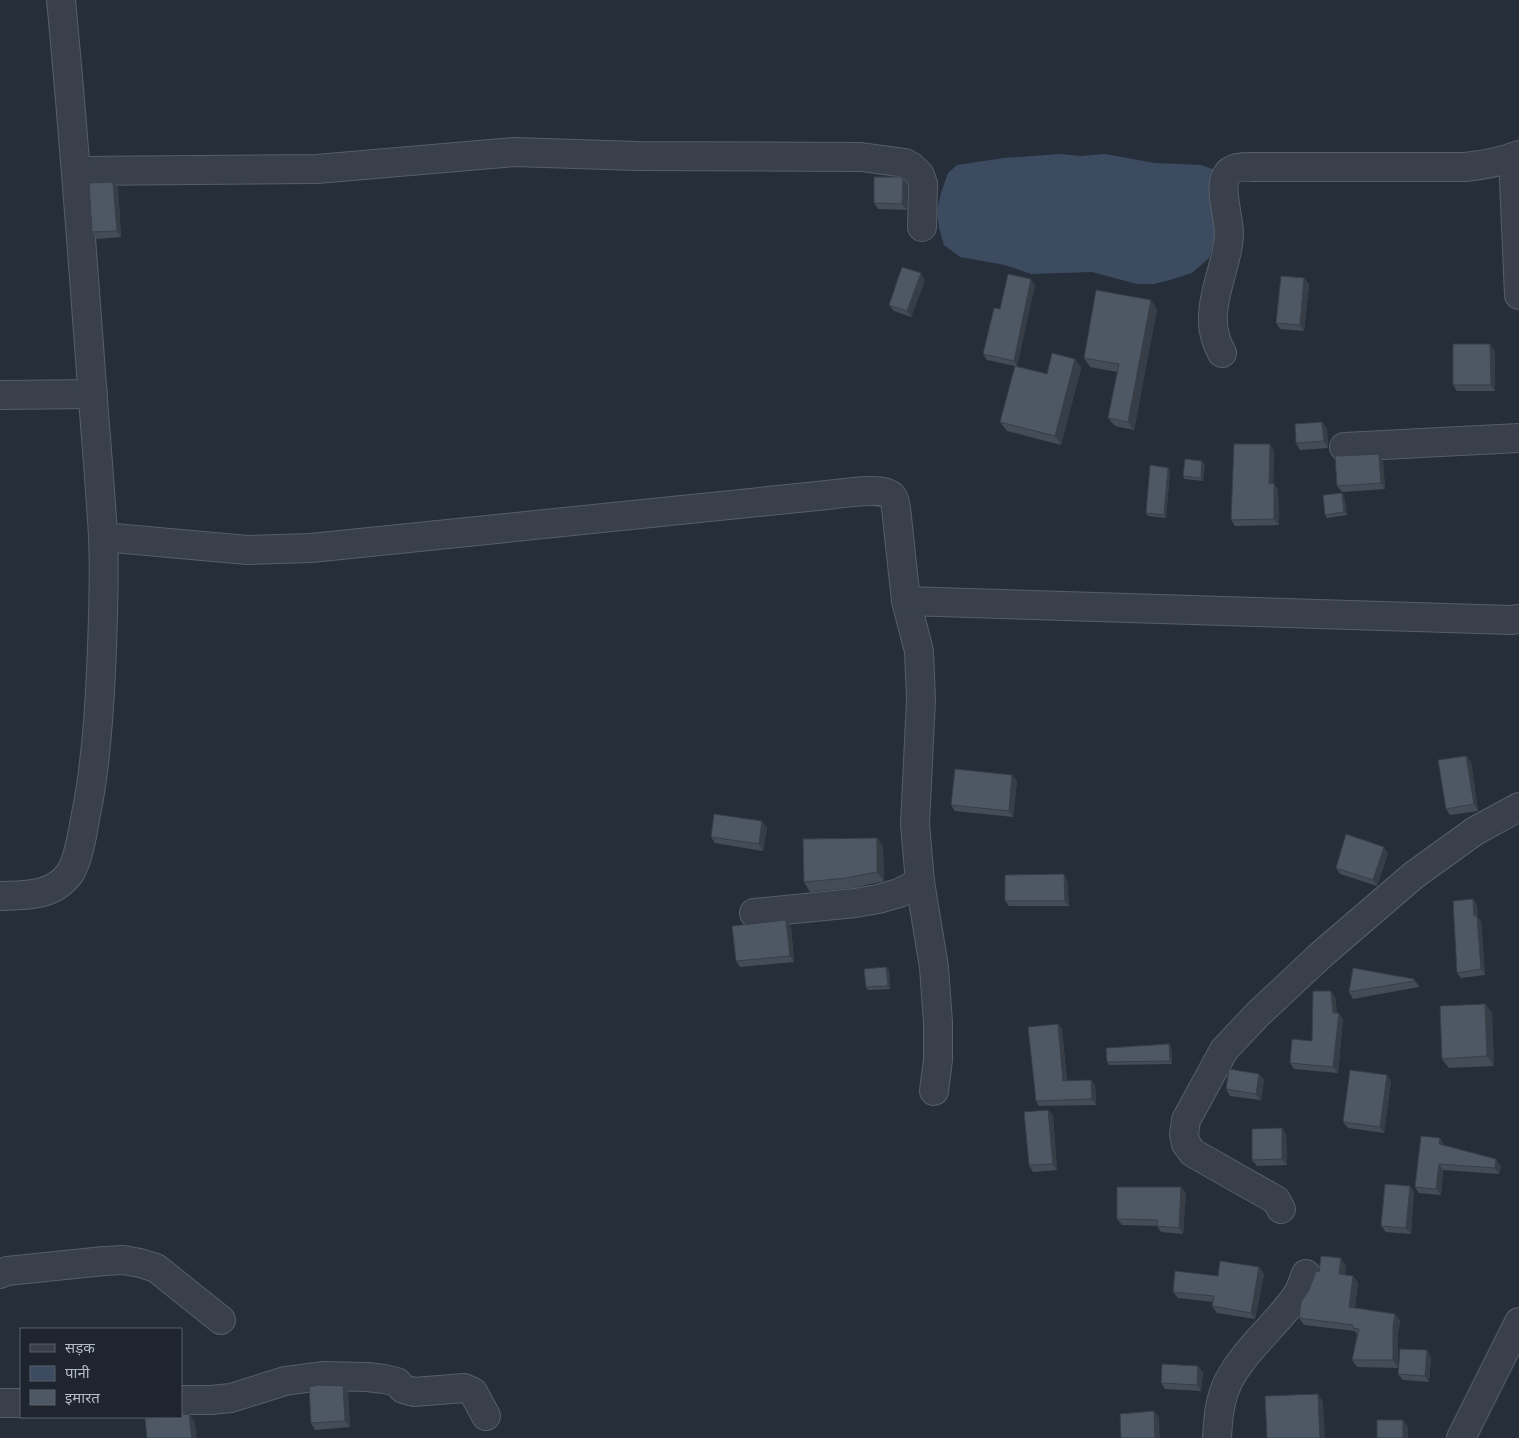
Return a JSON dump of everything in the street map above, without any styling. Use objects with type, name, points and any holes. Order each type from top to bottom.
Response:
[{"type":"street","points":[[0,896],[32,895],[53,889],[62,883],[71,872],[76,858],[94,777],[100,711],[104,621],[103,537],[76,171],[61,0]]},
{"type":"street","points":[[76,171],[317,170],[514,152],[636,156],[861,157],[904,163],[912,167],[920,175],[923,184],[922,227]]},
{"type":"street","points":[[1222,353],[1213,327],[1215,302],[1229,244],[1224,187],[1225,177],[1235,168],[1258,166],[1464,167],[1487,165],[1516,156],[1519,294]]},
{"type":"street","points":[[0,395],[93,394]]},
{"type":"street","points":[[1344,447],[1519,438]]},
{"type":"street","points":[[103,537],[247,550],[311,548],[827,495],[875,491],[891,495],[894,500],[906,601],[919,651],[921,699],[915,824],[920,882],[934,967],[938,1022],[938,1060],[934,1091]]},
{"type":"street","points":[[906,601],[1519,619]]},
{"type":"street","points":[[1281,1210],[1276,1200],[1271,1196],[1193,1153],[1186,1144],[1184,1134],[1186,1120],[1224,1050],[1257,1014],[1322,954],[1414,875],[1475,831],[1519,807]]},
{"type":"street","points":[[754,913],[878,899],[899,893],[920,882]]},
{"type":"street","points":[[0,1274],[8,1271],[104,1261],[123,1260],[140,1263],[156,1268],[221,1320]]},
{"type":"street","points":[[1217,1438],[1218,1414],[1226,1388],[1243,1359],[1276,1323],[1298,1293],[1306,1274]]},
{"type":"street","points":[[1461,1438],[1519,1322]]},
{"type":"street","points":[[182,1400],[231,1398],[268,1385],[301,1378],[322,1376],[367,1377],[397,1382],[403,1389],[414,1392],[464,1388],[474,1392],[486,1416]]},
{"type":"street","points":[[0,1403],[20,1403]]},
{"type":"water","points":[[1059,154],[1081,156],[1105,154],[1155,163],[1201,165],[1215,170],[1218,231],[1209,258],[1192,273],[1154,284],[1137,284],[1092,272],[1031,274],[1005,265],[960,257],[944,245],[937,211],[948,173],[957,165],[1004,158]]},
{"type":"building","points":[[874,177],[902,177],[902,204],[874,203]]},
{"type":"building","points":[[113,182],[117,231],[92,232],[89,183]]},
{"type":"building","points":[[902,267],[921,273],[907,311],[889,305]]},
{"type":"building","points":[[1008,274],[1031,279],[1014,361],[983,354],[994,308],[1000,309]]},
{"type":"building","points":[[1281,276],[1304,278],[1300,325],[1276,323]]},
{"type":"building","points":[[1096,290],[1151,300],[1128,422],[1108,418],[1119,364],[1084,358]]},
{"type":"building","points":[[1453,344],[1490,344],[1491,385],[1453,385]]},
{"type":"building","points":[[1052,353],[1075,359],[1055,436],[1000,422],[1015,366],[1047,374]]},
{"type":"building","points":[[1322,422],[1324,441],[1296,443],[1295,424]]},
{"type":"building","points":[[1234,444],[1270,444],[1269,484],[1274,483],[1274,519],[1231,520]]},
{"type":"building","points":[[1379,454],[1381,483],[1337,486],[1335,455]]},
{"type":"building","points":[[1185,459],[1202,461],[1201,478],[1183,476]]},
{"type":"building","points":[[1150,465],[1168,468],[1164,515],[1146,513]]},
{"type":"building","points":[[1342,493],[1344,512],[1325,515],[1323,495]]},
{"type":"building","points":[[1466,756],[1474,804],[1446,809],[1438,760]]},
{"type":"building","points":[[955,769],[1012,775],[1009,811],[951,805]]},
{"type":"building","points":[[714,814],[762,821],[759,844],[711,837]]},
{"type":"building","points":[[1346,834],[1384,847],[1373,880],[1336,868]]},
{"type":"building","points":[[877,838],[877,872],[846,878],[804,882],[803,839]]},
{"type":"building","points":[[1064,874],[1065,901],[1005,901],[1005,875]]},
{"type":"building","points":[[1473,899],[1474,916],[1477,916],[1481,969],[1457,973],[1453,901]]},
{"type":"building","points":[[786,920],[790,956],[736,961],[732,926]]},
{"type":"building","points":[[886,967],[888,986],[866,987],[864,969]]},
{"type":"building","points":[[1353,968],[1414,979],[1414,981],[1349,992]]},
{"type":"building","points":[[1313,991],[1331,991],[1333,1013],[1339,1013],[1333,1067],[1290,1063],[1292,1039],[1312,1041]]},
{"type":"building","points":[[1485,1004],[1487,1056],[1442,1059],[1440,1006]]},
{"type":"building","points":[[1058,1024],[1063,1081],[1091,1080],[1092,1099],[1036,1101],[1028,1027]]},
{"type":"building","points":[[1169,1044],[1170,1061],[1107,1062],[1106,1048]]},
{"type":"building","points":[[1229,1069],[1259,1074],[1256,1094],[1226,1089]]},
{"type":"building","points":[[1350,1070],[1387,1075],[1380,1127],[1343,1122]]},
{"type":"building","points":[[1048,1110],[1053,1164],[1029,1165],[1024,1112]]},
{"type":"building","points":[[1282,1128],[1282,1159],[1252,1160],[1252,1129]]},
{"type":"building","points":[[1421,1136],[1440,1138],[1439,1144],[1496,1159],[1495,1168],[1439,1164],[1436,1189],[1415,1187]]},
{"type":"building","points":[[1385,1184],[1410,1186],[1406,1228],[1381,1226]]},
{"type":"building","points":[[1117,1187],[1181,1187],[1179,1228],[1157,1226],[1157,1220],[1117,1219]]},
{"type":"building","points":[[1321,1256],[1341,1258],[1339,1274],[1353,1276],[1349,1307],[1395,1314],[1393,1360],[1352,1360],[1359,1329],[1353,1328],[1353,1325],[1299,1318],[1301,1302],[1309,1290],[1316,1271],[1319,1272]]},
{"type":"building","points":[[1220,1261],[1259,1267],[1251,1313],[1212,1306],[1214,1296],[1173,1292],[1175,1271],[1218,1276]]},
{"type":"building","points":[[1400,1349],[1427,1350],[1425,1376],[1398,1374]]},
{"type":"building","points":[[1162,1364],[1198,1366],[1197,1385],[1161,1383]]},
{"type":"building","points":[[318,1385],[343,1386],[345,1421],[311,1423],[309,1387]]},
{"type":"building","points":[[1318,1394],[1320,1438],[1267,1438],[1265,1396]]},
{"type":"building","points":[[1154,1411],[1155,1438],[1121,1438],[1120,1414]]},
{"type":"building","points":[[189,1414],[192,1438],[147,1438],[145,1419],[182,1418],[182,1415]]},
{"type":"building","points":[[1377,1420],[1403,1420],[1403,1438],[1377,1438]]}]
